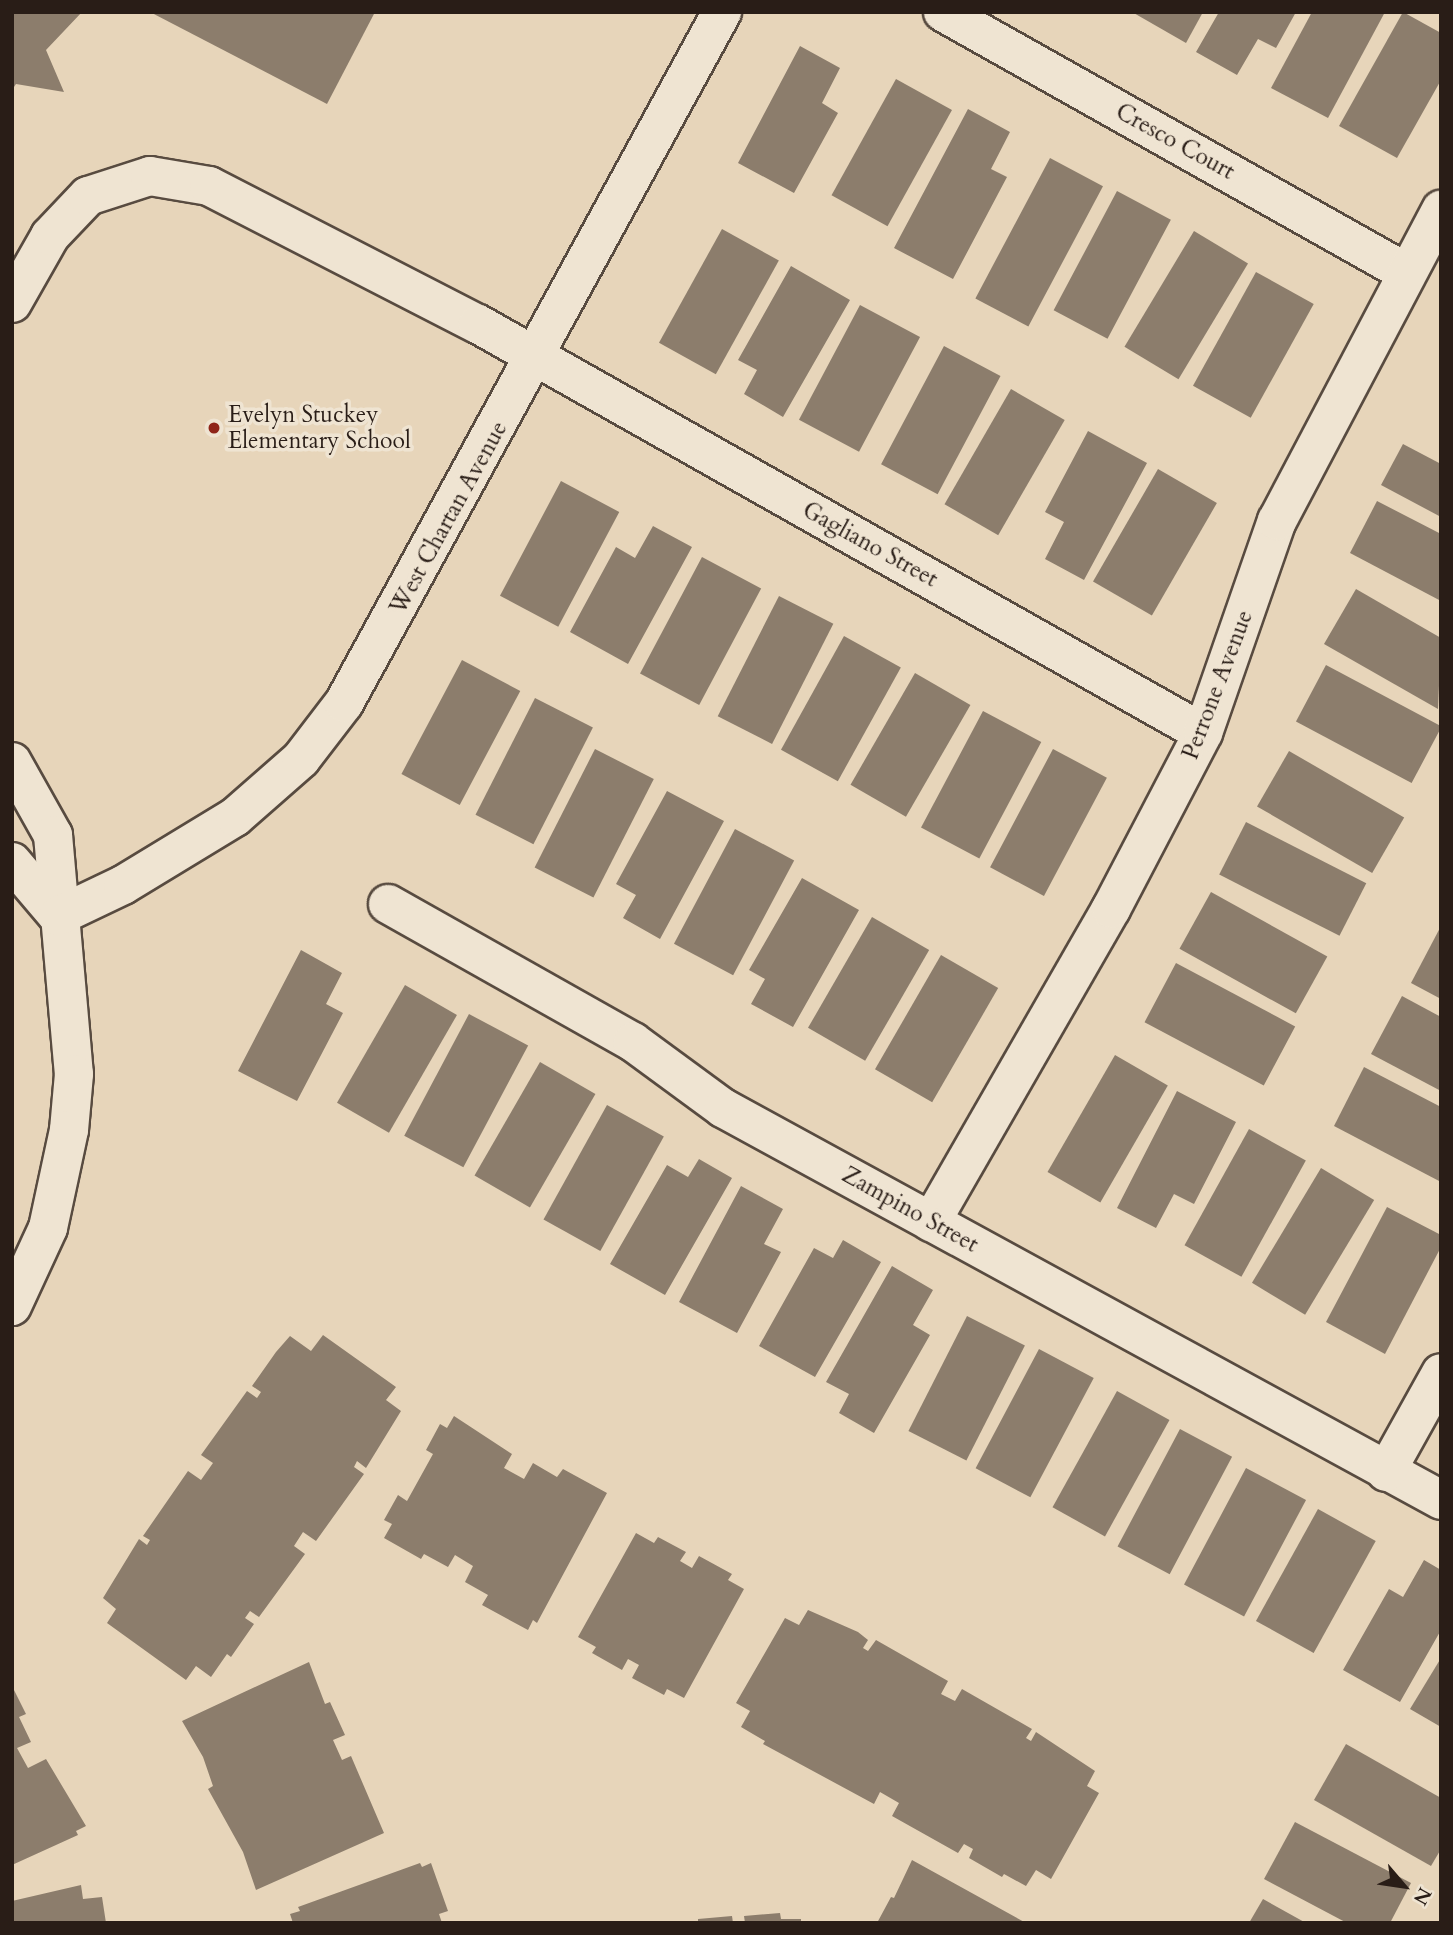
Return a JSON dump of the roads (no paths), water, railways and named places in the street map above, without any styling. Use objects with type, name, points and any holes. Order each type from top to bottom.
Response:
[{"type":"street","name":"West Chartan Avenue","points":[[58,916],[123,885],[235,817],[301,759],[344,703],[381,642],[722,12]]},
{"type":"street","name":"Cresco Court","points":[[943,12],[1407,272]]},
{"type":"street","name":"Gagliano Street","points":[[12,303],[50,236],[68,213],[88,196],[129,180],[174,178],[209,186],[315,237],[536,357],[1203,733]]},
{"type":"street","name":"Perrone Avenue","points":[[931,1222],[1111,909],[1203,733],[1277,521],[1441,210]]},
{"type":"street","points":[[12,762],[53,835],[58,916],[74,1074],[69,1130],[48,1228],[12,1306]]},
{"type":"street","points":[[12,862],[58,916]]},
{"type":"street","name":"Zampino Street","points":[[388,904],[633,1042],[723,1108],[1441,1500]]},
{"type":"street","points":[[1386,1472],[1441,1373]]},
{"type":"place","name":"Evelyn Stuckey Elementary School","points":[[214,428]]}]
